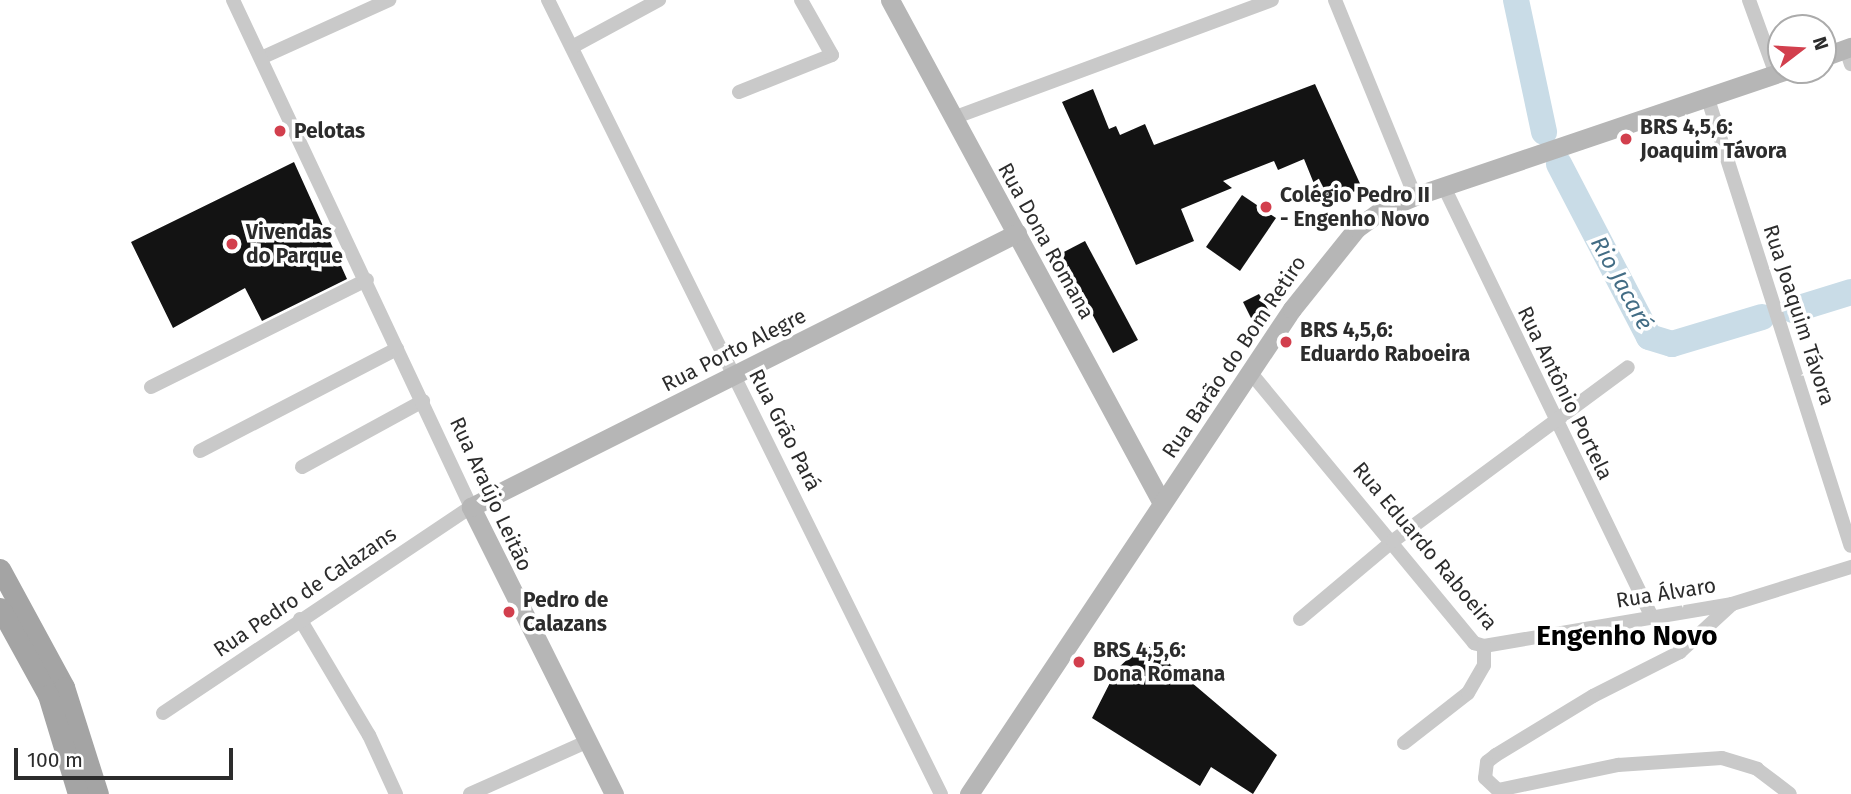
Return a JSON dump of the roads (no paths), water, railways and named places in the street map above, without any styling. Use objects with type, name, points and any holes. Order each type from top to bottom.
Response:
[{"type":"main road","points":[[0,569],[64,687],[98,794]]},
{"type":"main road","points":[[0,608],[48,695],[78,794]]},
{"type":"street","name":"Rua Araújo Leitão","points":[[233,0],[367,280],[471,507],[614,794]]},
{"type":"street","points":[[261,58],[389,0]]},
{"type":"street","name":"Rua Grão Pará","points":[[548,0],[941,794]]},
{"type":"street","points":[[572,47],[659,0]]},
{"type":"street","points":[[739,92],[832,55],[802,0]]},
{"type":"street","name":"Rua Dona Romana","points":[[890,0],[1162,503]]},
{"type":"street","points":[[953,118],[1272,0]]},
{"type":"street","points":[[1335,0],[1415,196]]},
{"type":"street","points":[[1749,0],[1767,40]]},
{"type":"street","name":"Rua Barão do Bom Retiro","points":[[969,794],[1250,372],[1323,267],[1357,228],[1382,210],[1415,196],[1767,77]]},
{"type":"street","name":"Rua Joaquim Távora","points":[[1707,96],[1851,546]]},
{"type":"street","name":"Rua Antônio Portela","points":[[1444,187],[1554,421],[1651,615]]},
{"type":"street","name":"Rua Porto Alegre","points":[[471,507],[1017,233]]},
{"type":"street","points":[[151,387],[367,280]]},
{"type":"street","points":[[200,451],[397,349]]},
{"type":"street","points":[[1300,619],[1392,541],[1628,367]]},
{"type":"street","name":"Rua Eduardo Raboeira","points":[[1250,372],[1474,643],[1484,646],[1484,665],[1468,693],[1404,743]]},
{"type":"street","name":"Rua Araújo Leitão","points":[[302,467],[423,401]]},
{"type":"street","name":"Rua Pedro de Calazans","points":[[163,713],[471,507]]},
{"type":"street","name":"Rua Álvaro","points":[[1484,646],[1651,615],[1732,604],[1851,567]]},
{"type":"street","points":[[1732,604],[1680,652],[1593,695],[1496,755],[1487,762],[1485,778],[1498,790],[1618,765],[1722,758],[1757,769],[1790,794]]},
{"type":"street","points":[[300,619],[369,734],[396,794]]},
{"type":"street","points":[[471,794],[586,742]]},
{"type":"waterway","name":"Rio Jacaré","points":[[1516,0],[1544,132]]},
{"type":"waterway","name":"Rio Jacaré","points":[[1559,164],[1649,337],[1672,344],[1762,317]]},
{"type":"waterway","name":"Rio Jacaré","points":[[1793,310],[1851,292]]},
{"type":"place","name":"Pelotas","points":[[280,131]]},
{"type":"place","name":"BRS 4,5,6: Joaquim Távora","points":[[1626,139]]},
{"type":"place","name":"Colégio Pedro II - Engenho Novo","points":[[1266,207]]},
{"type":"place","name":"Vivendas do Parque","points":[[232,244]]},
{"type":"place","name":"BRS 4,5,6: Eduardo Raboeira","points":[[1286,342]]},
{"type":"place","name":"Pedro de Calazans","points":[[509,612]]},
{"type":"place","name":"BRS 4,5,6: Dona Romana","points":[[1079,662]]},
{"type":"district","name":"Engenho Novo","points":[[1627,636]]}]
